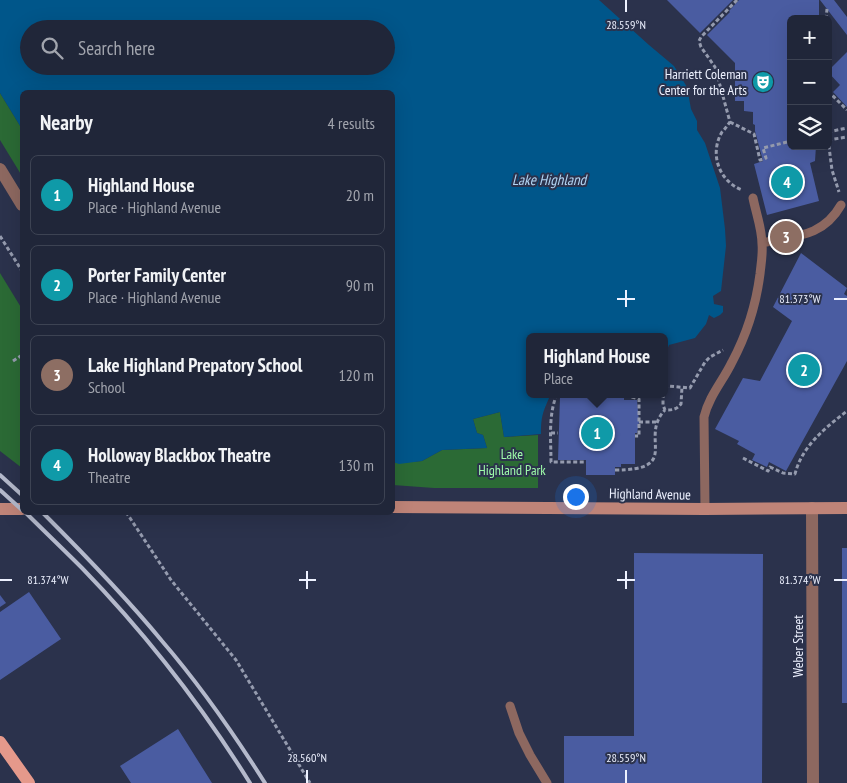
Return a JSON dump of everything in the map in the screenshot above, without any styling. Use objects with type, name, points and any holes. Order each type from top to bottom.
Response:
[{"type":"main road","points":[[0,742],[29,783]]},
{"type":"street","points":[[0,169],[20,202]]},
{"type":"street","name":"Highland Avenue","points":[[395,507],[847,508]]},
{"type":"street","name":"Weber Street","points":[[812,508],[813,783]]},
{"type":"street","points":[[0,509],[20,509]]},
{"type":"lane","points":[[705,509],[704,416],[706,406],[745,336],[757,295],[762,262],[762,243],[751,194]]},
{"type":"lane","points":[[762,243],[811,233],[824,226],[836,215],[841,205]]},
{"type":"lane","points":[[510,706],[518,733],[547,783]]},
{"type":"path","points":[[737,0],[699,41],[715,67],[730,122],[754,134],[760,160],[766,158],[763,148],[787,142]]},
{"type":"path","points":[[826,15],[827,9]]},
{"type":"path","points":[[832,96],[847,110]]},
{"type":"path","points":[[730,122],[722,133],[718,144],[717,152],[720,172],[730,184],[751,194]]},
{"type":"path","points":[[832,131],[847,128]]},
{"type":"path","points":[[832,140],[847,138]]},
{"type":"path","points":[[829,150],[832,170],[841,205]]},
{"type":"path","points":[[0,236],[20,268]]},
{"type":"path","points":[[668,386],[690,388],[705,362],[728,344]]},
{"type":"path","points":[[12,361],[20,356]]},
{"type":"path","points":[[615,470],[640,468],[654,460],[656,451],[656,422],[665,410],[678,408],[681,404],[682,387]]},
{"type":"path","points":[[556,398],[551,417],[551,462],[586,462]]},
{"type":"path","points":[[635,436],[639,436],[639,398]]},
{"type":"path","points":[[663,398],[665,410]]},
{"type":"path","points":[[743,458],[768,471],[770,467],[782,473],[795,474],[801,458],[820,432],[847,411]]},
{"type":"path","points":[[639,422],[656,422]]},
{"type":"path","points":[[551,433],[558,433]]},
{"type":"path","points":[[128,515],[171,580],[236,660],[310,783]]},
{"type":"green space","points":[[0,93],[20,126],[20,173],[0,140]]},
{"type":"green space","points":[[0,273],[20,306],[20,466],[0,451]]},
{"type":"green space","name":"Lake Highland Park","points":[[500,412],[504,437],[538,435],[538,488],[434,488],[395,485],[395,462],[422,461],[442,450],[487,448],[483,435],[477,433],[473,419]]},
{"type":"water","name":"Lake Highland","points":[[0,0],[599,0],[674,66],[687,87],[691,109],[697,121],[697,130],[705,143],[720,188],[726,246],[721,291],[713,296],[714,304],[723,306],[723,312],[714,318],[709,315],[706,324],[695,338],[669,345],[668,348],[668,333],[526,333],[526,398],[549,398],[543,414],[541,434],[504,437],[500,412],[473,419],[477,433],[483,435],[487,448],[442,450],[422,461],[399,464],[395,463],[395,90],[20,90],[20,126],[0,93]]},
{"type":"building","points":[[667,0],[733,0],[700,33]]},
{"type":"building","name":"Harriett Coleman Center for the Arts","points":[[739,0],[819,0],[819,15],[787,15],[787,150],[816,150],[815,161],[810,163],[819,201],[767,215],[754,164],[763,161],[755,125],[753,124],[753,112],[744,111],[744,101],[735,101],[735,63],[707,35]]},
{"type":"building","points":[[820,0],[834,0],[847,17],[847,35],[832,15]]},
{"type":"building","points":[[847,52],[847,107],[833,92],[840,85],[832,76],[832,67]]},
{"type":"building","points":[[801,253],[847,288],[844,294],[847,296],[847,361],[786,471],[769,462],[767,467],[752,460],[755,454],[737,444],[739,441],[715,429],[743,378],[760,381],[792,321],[773,307]]},
{"type":"building","points":[[560,398],[624,398],[624,400],[637,400],[639,422],[637,433],[635,433],[635,464],[621,464],[621,467],[615,467],[615,475],[586,475],[586,460],[558,460]]},
{"type":"building","points":[[842,548],[847,548],[847,703],[842,703]]},
{"type":"building","points":[[634,553],[763,554],[762,783],[564,783],[564,736],[634,736]]},
{"type":"building","points":[[29,592],[61,639],[0,680],[0,612]]},
{"type":"building","points":[[0,595],[6,603],[0,607]]},
{"type":"building","points":[[178,729],[212,783],[131,783],[120,766]]},
{"type":"railway","points":[[0,475],[20,493]]},
{"type":"railway","points":[[0,490],[20,508]]},
{"type":"railway","points":[[28,515],[82,568],[150,644],[192,698],[250,783]]},
{"type":"railway","points":[[45,515],[119,591],[190,675],[265,783]]},
{"type":"place","name":"Harriett Coleman Center for the Arts","points":[[763,82]]},
{"type":"place","name":"Holloway Blackbox Theatre","points":[[787,182]]},
{"type":"place","name":"Lake Highland Prepatory School","points":[[786,237]]},
{"type":"place","name":"Porter Family Center","points":[[804,370]]},
{"type":"place","name":"Highland House","points":[[597,433]]}]
